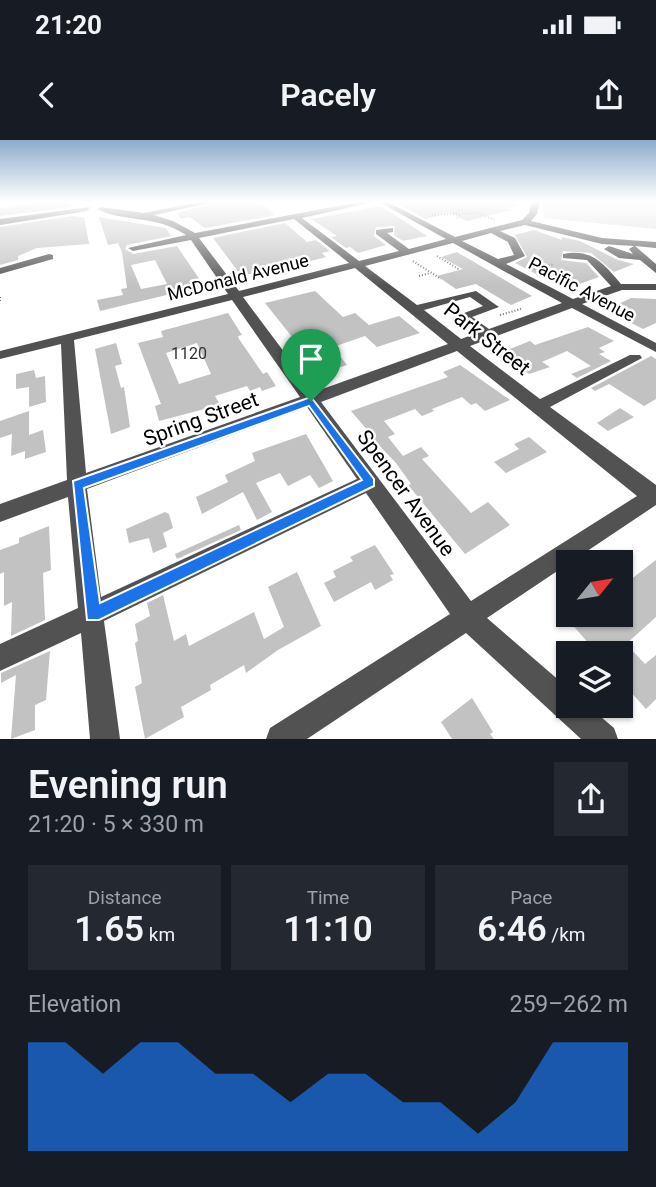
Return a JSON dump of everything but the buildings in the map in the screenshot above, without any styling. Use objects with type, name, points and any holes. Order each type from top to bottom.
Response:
[{"type":"street","name":"Spencer Avenue","points":[[185,230],[236,295],[468,618],[603,739]]},
{"type":"street","points":[[133,248],[219,230]]},
{"type":"street","name":"Park Street","points":[[313,230],[654,495]]},
{"type":"street","points":[[390,230],[379,232],[409,256]]},
{"type":"street","name":"Pacific Avenue","points":[[435,230],[655,347]]},
{"type":"street","name":"McDonald Avenue","points":[[0,355],[357,265],[409,256],[454,240],[497,230]]},
{"type":"street","points":[[559,230],[602,241],[656,245]]},
{"type":"street","points":[[493,231],[512,240],[520,256],[496,263]]},
{"type":"street","points":[[563,231],[612,234],[617,243]]},
{"type":"street","points":[[602,241],[611,252],[643,257]]},
{"type":"street","points":[[629,244],[656,270]]},
{"type":"street","points":[[567,256],[581,252],[590,256],[618,288]]},
{"type":"street","points":[[0,271],[49,257]]},
{"type":"street","name":"Spring Street","points":[[0,513],[461,344],[480,329],[572,304],[618,288],[656,287]]},
{"type":"street","points":[[415,309],[472,293],[493,307],[462,316],[480,329]]},
{"type":"street","points":[[67,338],[77,485],[105,739]]},
{"type":"street","points":[[539,406],[635,358]]},
{"type":"street","points":[[0,658],[370,482]]},
{"type":"street","points":[[281,739],[654,495]]},
{"type":"path","points":[[434,254],[460,270]]},
{"type":"path","points":[[409,256],[441,279]]},
{"type":"path","points":[[529,271],[554,264]]},
{"type":"path","points":[[420,276],[430,273]]},
{"type":"path","points":[[0,297],[0,302]]},
{"type":"path","points":[[480,329],[525,307]]},
{"type":"route","points":[[311,401],[370,482],[93,614],[77,485],[311,401]]}]
